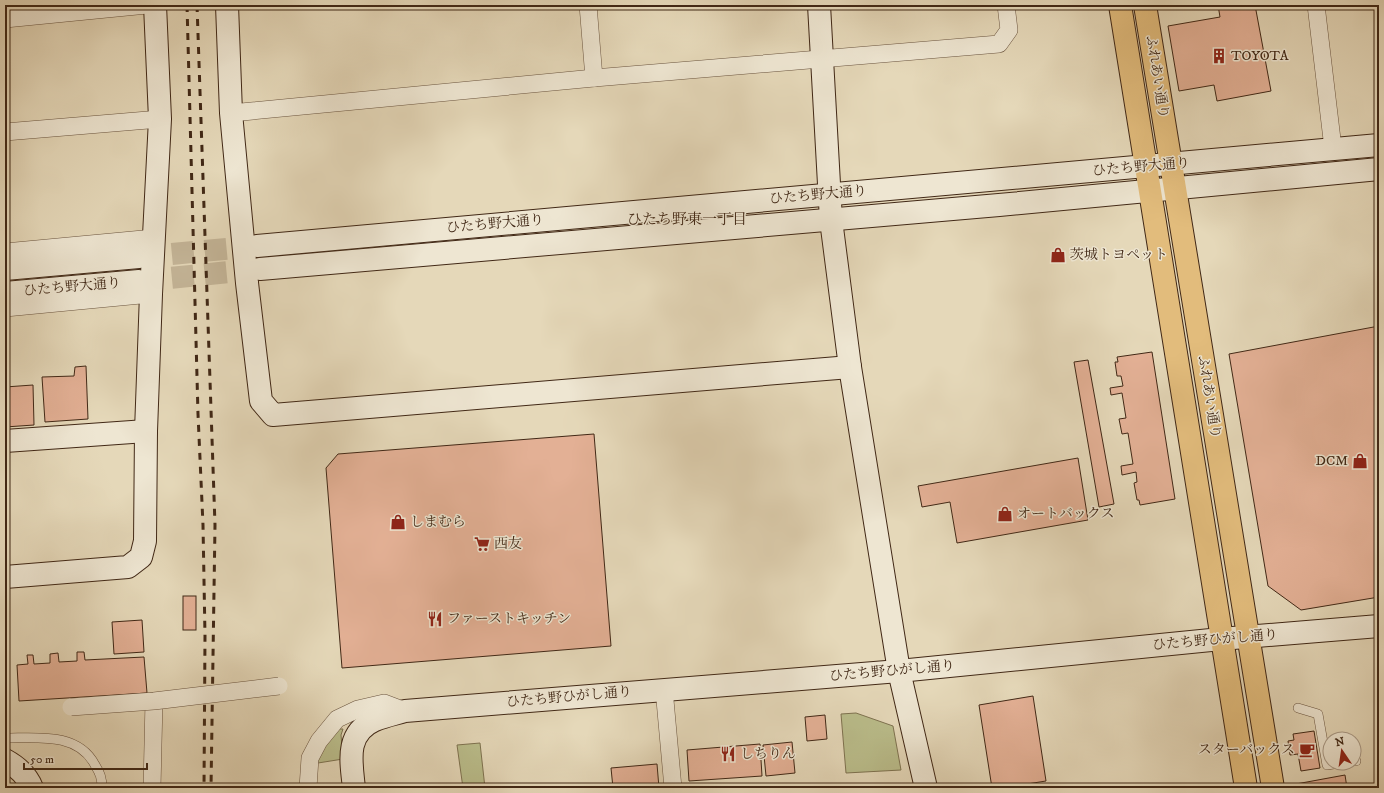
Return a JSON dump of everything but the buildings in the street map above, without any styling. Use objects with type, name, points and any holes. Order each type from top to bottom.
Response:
[{"type":"main road","name":"ふれあい通り","points":[[1120,5],[1151,190],[1221,639],[1246,788]]},
{"type":"main road","name":"ふれあい通り","points":[[1145,5],[1273,788]]},
{"type":"street","points":[[5,18],[147,5]]},
{"type":"street","points":[[5,577],[128,567],[141,557],[145,541],[145,287],[154,238],[160,119],[155,5]]},
{"type":"street","points":[[227,5],[231,113],[260,402],[273,415],[850,367]]},
{"type":"street","points":[[588,5],[594,78]]},
{"type":"street","points":[[819,5],[831,220],[850,367],[899,671],[926,788]]},
{"type":"street","points":[[231,113],[594,78],[999,44],[1009,30],[1006,5]]},
{"type":"street","points":[[1316,5],[1333,148]]},
{"type":"street","points":[[5,132],[160,119]]},
{"type":"street","name":"ひたち野大通り","points":[[257,246],[1379,145]]},
{"type":"street","name":"ひたち野大通り","points":[[260,269],[831,220],[1379,169]]},
{"type":"street","points":[[5,252],[154,238]]},
{"type":"street","name":"ひたち野大通り","points":[[5,270],[139,257]]},
{"type":"street","points":[[5,308],[145,287]]},
{"type":"street","name":"ひたち野大通り","points":[[5,293],[145,287]]},
{"type":"street","points":[[5,441],[146,431]]},
{"type":"street","name":"ひたち野ひがし通り","points":[[354,788],[351,759],[352,747],[356,736],[365,726],[376,720],[405,711],[899,671],[1221,639],[1379,626]]},
{"type":"street","points":[[71,707],[154,701],[279,686]]},
{"type":"street","points":[[664,689],[674,788]]},
{"type":"street","points":[[152,788],[154,701]]},
{"type":"street","points":[[308,788],[310,758],[319,741],[337,719],[358,709],[384,703],[405,711]]},
{"type":"street","points":[[5,760],[17,767],[32,788]]},
{"type":"lane","points":[[1298,708],[1318,714],[1322,737]]},
{"type":"lane","points":[[5,738],[54,738],[76,744],[90,755],[102,777],[102,788]]},
{"type":"green space","points":[[856,713],[893,726],[901,770],[846,773],[841,714]]},
{"type":"green space","points":[[339,729],[343,729],[341,735],[343,759],[318,763],[320,753],[323,748]]},
{"type":"green space","points":[[480,743],[485,788],[463,788],[457,745]]},
{"type":"tunnel","points":[[139,257],[257,246]]},
{"type":"tunnel","points":[[139,281],[260,269]]},
{"type":"railway","points":[[187,5],[198,414],[203,525],[205,636],[204,788]]},
{"type":"railway","points":[[197,5],[215,525],[211,788]]},
{"type":"place","name":"TOYOTA","points":[[1219,56]]},
{"type":"place","name":"茨城トヨペット","points":[[1058,255]]},
{"type":"place","name":"DCM","points":[[1360,461]]},
{"type":"place","name":"オートバックス","points":[[1005,514]]},
{"type":"place","name":"しまむら","points":[[398,522]]},
{"type":"place","name":"西友","points":[[482,544]]},
{"type":"place","name":"ファーストキッチン","points":[[435,619]]},
{"type":"place","name":"スターバックス","points":[[1307,750]]},
{"type":"place","name":"しちりん","points":[[728,754]]},
{"type":"district","name":"ひたち野東一丁目","points":[[687,219]]}]
